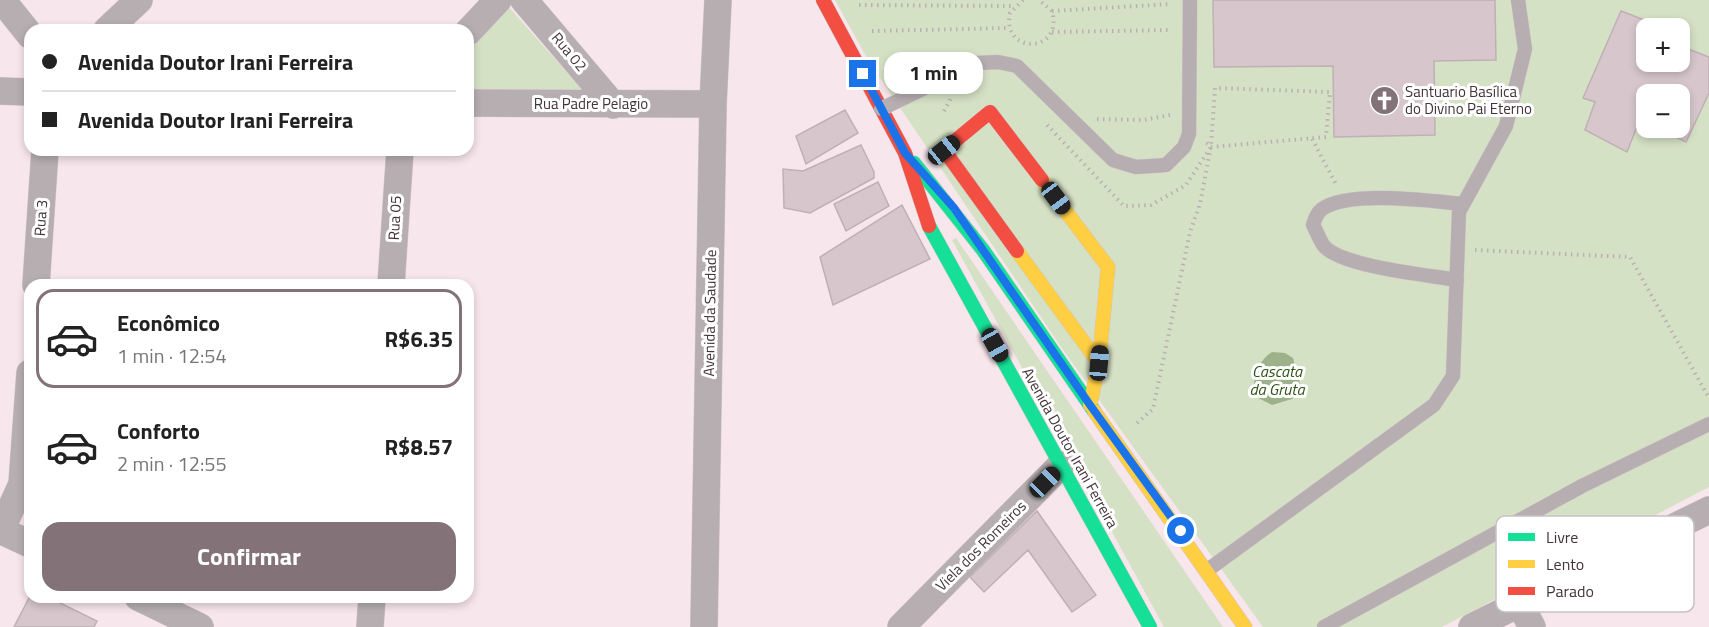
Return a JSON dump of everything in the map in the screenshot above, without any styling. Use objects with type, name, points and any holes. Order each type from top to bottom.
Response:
[{"type":"street","points":[[2,0],[24,28]]},
{"type":"street","points":[[113,24],[139,0]]},
{"type":"street","points":[[474,26],[498,0]]},
{"type":"street","name":"Rua 02","points":[[524,0],[613,105]]},
{"type":"street","name":"Avenida da Saudade","points":[[704,627],[718,0]]},
{"type":"street","name":"Avenida Doutor Irani Ferreira","points":[[823,0],[905,153],[928,224],[1150,627]]},
{"type":"street","points":[[0,91],[24,92]]},
{"type":"street","name":"Rua Padre Pelagio","points":[[474,104],[714,104]]},
{"type":"street","points":[[1090,405],[1099,363],[1108,267],[990,112],[944,150],[1099,363]]},
{"type":"street","name":"Avenida Doutor Irani Ferreira","points":[[905,153],[954,208],[1090,405],[1209,569],[1245,627]]},
{"type":"street","name":"Rua 3","points":[[36,279],[45,156]]},
{"type":"street","name":"Rua 05","points":[[391,279],[399,156]]},
{"type":"street","points":[[24,456],[22,484],[0,530],[24,541]]},
{"type":"street","name":"Viela dos Romeiros","points":[[901,627],[1061,465]]},
{"type":"street","points":[[1694,518],[1709,510]]},
{"type":"street","points":[[150,603],[200,627]]},
{"type":"street","points":[[370,627],[372,603]]},
{"type":"street","points":[[1472,627],[1520,612]]},
{"type":"lane","points":[[1209,569],[1434,405],[1453,376],[1459,212],[1506,126],[1525,48],[1518,0]]},
{"type":"lane","points":[[881,109],[977,63],[1017,66],[1113,159],[1136,166],[1166,165],[1184,147],[1189,134],[1190,1]]},
{"type":"lane","points":[[1456,280],[1377,267],[1345,258],[1325,248],[1313,225],[1316,215],[1324,208],[1346,202],[1409,198],[1463,204]]},
{"type":"lane","points":[[1527,516],[1582,486],[1707,429]]},
{"type":"lane","points":[[1324,627],[1496,533]]},
{"type":"path","points":[[1023,0],[1014,6],[1010,13],[1009,28],[1018,40],[1025,44],[1040,42],[1052,33],[1190,29]]},
{"type":"path","points":[[1039,0],[1052,11],[1054,26],[1052,33]]},
{"type":"path","points":[[1052,11],[1190,1]]},
{"type":"path","points":[[856,5],[1014,6]]},
{"type":"path","points":[[844,40],[859,31],[1009,28]]},
{"type":"path","points":[[1130,426],[1153,410],[1190,232],[1200,204],[1211,147],[1326,137],[1330,92],[1273,91]]},
{"type":"path","points":[[1093,118],[1144,120],[1180,114]]},
{"type":"path","points":[[1312,139],[1346,202]]},
{"type":"path","points":[[1480,250],[1630,257],[1709,398]]},
{"type":"shaded area","points":[[835,0],[1709,0],[1709,487],[1654,516],[1496,516],[1496,599],[1442,627],[1263,627],[1061,347],[868,60]]},
{"type":"shaded area","points":[[507,5],[587,95],[474,91],[474,43]]},
{"type":"shaded area","points":[[956,238],[1223,627],[1164,627],[952,240]]},
{"type":"water","name":"Cascata da Gruta","points":[[1272,352],[1285,353],[1293,358],[1302,392],[1292,399],[1272,405],[1258,398],[1254,385],[1259,366]]},
{"type":"building","name":"Santuario Basílica do Divino Pai Eterno","points":[[1213,0],[1495,0],[1496,60],[1434,61],[1435,135],[1334,137],[1333,66],[1214,67]]},
{"type":"building","points":[[1621,11],[1639,18],[1636,18],[1636,72],[1690,72],[1690,50],[1709,57],[1709,93],[1690,133],[1690,84],[1636,84],[1636,129],[1627,152],[1585,130],[1595,102],[1583,98]]},
{"type":"building","points":[[845,110],[858,133],[806,164],[796,136]]},
{"type":"building","points":[[861,145],[874,172],[874,178],[810,213],[784,208],[783,169],[803,171]]},
{"type":"building","points":[[878,182],[889,206],[846,231],[834,204]]},
{"type":"building","points":[[902,205],[930,259],[833,305],[820,257]]},
{"type":"building","points":[[1037,511],[1096,595],[1072,612],[1028,550],[984,592],[970,577]]},
{"type":"building","points":[[26,603],[60,603],[97,621],[94,627],[14,627]]},
{"type":"traffic: fast","points":[[914,163],[983,250],[1094,411]]},
{"type":"traffic: fast","points":[[929,226],[1150,627]]},
{"type":"traffic: slow","points":[[1042,180],[1108,267],[1099,363],[1090,405]]},
{"type":"traffic: slow","points":[[1017,251],[1099,363]]},
{"type":"traffic: slow","points":[[1094,411],[1245,627]]},
{"type":"traffic: jam","points":[[823,0],[905,153],[929,226]]},
{"type":"traffic: jam","points":[[1017,251],[944,150],[990,112],[1042,180]]},
{"type":"place","name":"Santuario Basílica do Divino Pai Eterno","points":[[1384,101]]},
{"type":"route","points":[[863,74],[905,153],[954,208],[1090,405],[1181,531]]}]
